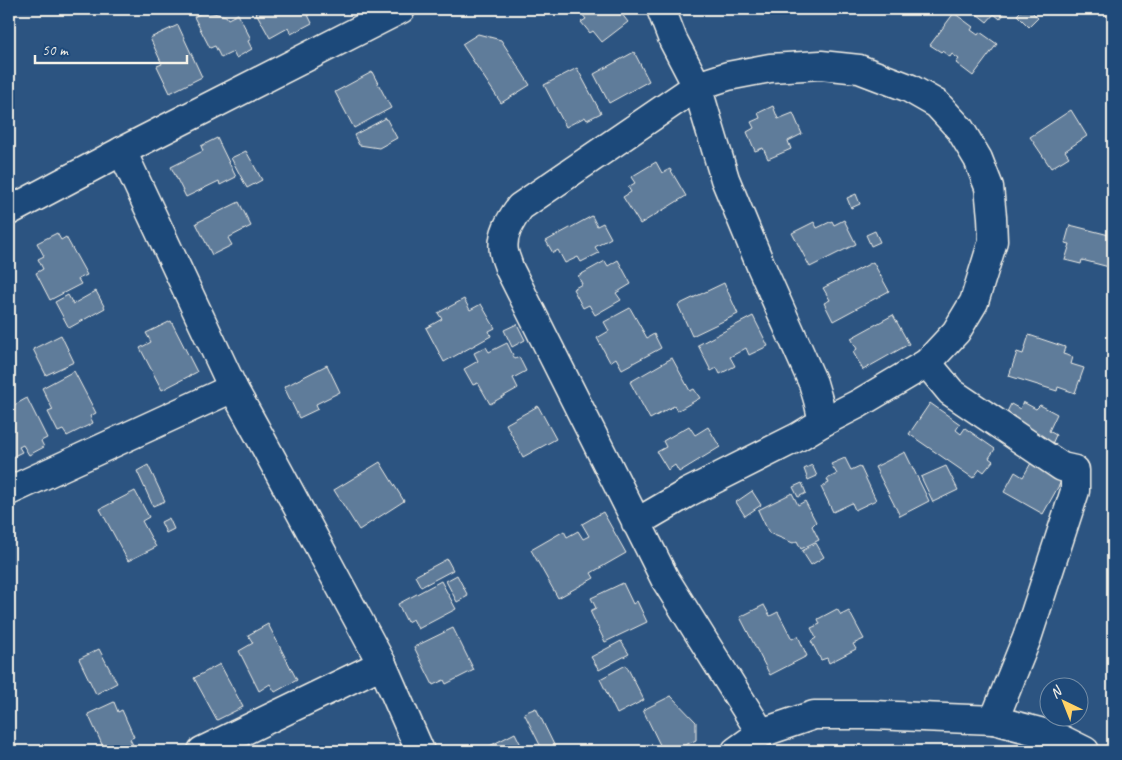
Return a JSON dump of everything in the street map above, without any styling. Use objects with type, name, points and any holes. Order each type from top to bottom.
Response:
[{"type":"street","points":[[9,211],[122,151],[401,9]]},
{"type":"street","points":[[661,9],[672,40],[697,86],[726,179],[761,266],[813,382],[822,422]]},
{"type":"street","points":[[636,523],[689,492],[798,438],[822,422],[858,404],[927,363],[956,332],[974,302],[993,242],[992,217],[989,187],[978,159],[960,130],[937,104],[910,88],[859,69],[821,65],[770,68],[728,76],[697,86],[520,207],[510,221],[504,239],[504,253],[509,268],[636,523],[665,579],[761,733]]},
{"type":"street","points":[[122,151],[233,388],[382,664],[420,751]]},
{"type":"street","points":[[927,363],[951,392],[1062,467],[1075,470],[1075,492],[1027,638],[994,720]]},
{"type":"street","points":[[9,491],[233,388]]},
{"type":"street","points":[[202,751],[382,664]]},
{"type":"street","points":[[736,751],[761,733],[814,715],[873,715],[994,720],[1055,736],[1085,751]]},
{"type":"building","points":[[254,9],[305,9],[312,23],[291,34],[288,28],[270,38]]},
{"type":"building","points":[[578,9],[618,9],[628,22],[602,42],[593,31],[590,33],[581,22],[586,19]]},
{"type":"building","points":[[973,9],[1008,9],[1000,19],[994,14],[987,22]]},
{"type":"building","points":[[1023,9],[1029,9],[1038,18],[1029,27],[1017,15]]},
{"type":"building","points":[[205,11],[226,16],[228,19],[238,14],[251,39],[248,41],[252,49],[236,58],[233,52],[221,58],[215,46],[210,48],[194,17]]},
{"type":"building","points":[[954,13],[973,27],[971,30],[978,35],[980,32],[997,44],[973,76],[956,63],[959,59],[952,54],[950,57],[930,45]]},
{"type":"building","points":[[178,25],[202,77],[170,93],[157,66],[162,64],[150,38]]},
{"type":"building","points":[[478,34],[501,40],[530,85],[501,103],[462,44]]},
{"type":"building","points":[[634,52],[649,81],[609,103],[594,74]]},
{"type":"building","points":[[577,68],[601,113],[587,120],[585,117],[566,127],[544,85]]},
{"type":"building","points":[[372,72],[391,108],[354,128],[335,92]]},
{"type":"building","points":[[773,106],[778,119],[793,113],[802,134],[788,141],[791,149],[768,159],[763,148],[755,151],[747,132],[754,128],[751,122],[760,118],[758,113]]},
{"type":"building","points":[[1071,110],[1087,136],[1065,151],[1069,157],[1051,168],[1030,137]]},
{"type":"building","points":[[386,118],[397,138],[379,148],[359,145],[354,135]]},
{"type":"building","points":[[217,138],[236,177],[220,185],[219,181],[186,197],[171,167],[203,151],[201,146]]},
{"type":"building","points":[[246,151],[262,180],[247,188],[231,158]]},
{"type":"building","points":[[656,162],[662,173],[670,169],[686,196],[640,224],[623,197],[631,192],[628,187],[635,183],[631,177]]},
{"type":"building","points":[[856,194],[860,204],[851,208],[847,198]]},
{"type":"building","points":[[239,202],[251,226],[228,238],[232,245],[212,255],[196,223]]},
{"type":"building","points":[[592,216],[597,226],[603,223],[611,238],[595,247],[599,253],[581,262],[578,257],[565,263],[558,250],[553,253],[546,241]]},
{"type":"building","points":[[844,220],[856,244],[810,267],[792,233],[814,222],[817,228],[832,221],[834,225]]},
{"type":"building","points":[[1070,225],[1113,236],[1113,268],[1082,260],[1081,264],[1065,260],[1070,244],[1065,243]]},
{"type":"building","points":[[875,231],[880,242],[871,246],[866,235]]},
{"type":"building","points":[[57,233],[61,240],[66,237],[87,275],[78,279],[81,284],[50,300],[36,273],[43,269],[38,259],[44,256],[37,243]]},
{"type":"building","points":[[618,260],[631,284],[616,293],[621,300],[595,315],[589,305],[583,308],[573,289],[582,284],[578,276],[605,261],[608,266]]},
{"type":"building","points":[[873,262],[889,291],[833,321],[824,303],[830,300],[823,288]]},
{"type":"building","points":[[724,283],[738,314],[692,336],[678,305]]},
{"type":"building","points":[[96,291],[105,308],[69,328],[55,302],[68,295],[73,304]]},
{"type":"building","points":[[464,299],[470,310],[481,304],[495,328],[489,331],[491,336],[444,362],[426,328],[442,319],[438,313]]},
{"type":"building","points":[[630,308],[647,338],[654,334],[661,348],[622,369],[616,358],[610,362],[597,338],[609,331],[604,322]]},
{"type":"building","points":[[893,315],[909,344],[863,370],[853,352],[857,349],[851,338]]},
{"type":"building","points":[[753,316],[768,346],[749,355],[746,348],[730,357],[735,366],[720,374],[717,368],[711,371],[698,345]]},
{"type":"building","points":[[171,321],[197,372],[162,390],[140,348],[151,342],[146,333]]},
{"type":"building","points":[[517,324],[525,340],[512,347],[504,330]]},
{"type":"building","points":[[61,335],[74,362],[46,375],[33,349]]},
{"type":"building","points":[[1029,335],[1065,347],[1063,354],[1073,357],[1071,364],[1084,368],[1075,393],[1058,387],[1057,391],[1009,376],[1017,352],[1023,354]]},
{"type":"building","points":[[507,343],[515,359],[519,357],[526,371],[513,378],[518,388],[490,404],[478,383],[473,385],[464,369],[478,361],[474,353],[486,347],[489,352]]},
{"type":"building","points":[[672,358],[690,391],[694,389],[700,398],[677,411],[674,406],[650,419],[630,382]]},
{"type":"building","points":[[327,365],[340,392],[316,404],[318,409],[299,418],[284,387]]},
{"type":"building","points":[[74,371],[96,413],[90,416],[93,423],[67,436],[63,430],[58,432],[48,412],[53,410],[42,388]]},
{"type":"building","points":[[27,398],[47,438],[41,441],[44,447],[29,455],[23,445],[19,447],[22,452],[10,458],[9,408]]},
{"type":"building","points":[[1023,402],[1036,409],[1040,405],[1057,414],[1049,431],[1056,435],[1052,444],[1003,420],[1011,404],[1020,409]]},
{"type":"building","points":[[930,403],[960,424],[956,430],[961,434],[965,428],[995,449],[989,458],[993,461],[984,472],[980,469],[973,478],[909,434]]},
{"type":"building","points":[[538,406],[556,439],[523,457],[506,424]]},
{"type":"building","points":[[689,426],[695,435],[708,427],[720,447],[679,472],[675,465],[668,470],[657,452],[666,447],[663,441]]},
{"type":"building","points":[[905,452],[929,501],[900,516],[875,467]]},
{"type":"building","points":[[845,458],[851,470],[860,466],[876,500],[855,510],[852,503],[833,512],[821,487],[829,483],[827,479],[837,474],[831,464]]},
{"type":"building","points":[[380,462],[404,501],[359,530],[334,490]]},
{"type":"building","points":[[1031,463],[1062,480],[1043,514],[1004,492],[1015,472],[1023,477]]},
{"type":"building","points":[[148,465],[165,501],[153,506],[137,471]]},
{"type":"building","points":[[812,465],[817,476],[808,480],[804,469]]},
{"type":"building","points":[[946,466],[958,490],[933,502],[921,477]]},
{"type":"building","points":[[802,483],[806,493],[798,497],[793,487]]},
{"type":"building","points":[[135,491],[149,517],[142,521],[156,547],[128,561],[100,509]]},
{"type":"building","points":[[752,491],[761,505],[745,516],[736,502]]},
{"type":"building","points":[[792,493],[798,505],[805,501],[816,522],[812,526],[819,540],[801,549],[797,541],[793,543],[769,533],[758,510]]},
{"type":"building","points":[[603,512],[626,553],[591,573],[594,578],[558,598],[531,550],[564,531],[567,537],[578,531],[583,539],[589,536],[582,524]]},
{"type":"building","points":[[169,518],[174,529],[166,533],[161,522]]},
{"type":"building","points":[[816,543],[824,557],[811,565],[802,551]]},
{"type":"building","points":[[447,559],[453,570],[421,587],[415,576]]},
{"type":"building","points":[[457,575],[468,596],[457,602],[446,581]]},
{"type":"building","points":[[441,581],[456,609],[418,629],[413,619],[407,622],[398,604]]},
{"type":"building","points":[[623,583],[633,604],[637,601],[647,622],[605,642],[590,611],[596,608],[591,598]]},
{"type":"building","points":[[764,605],[770,616],[778,612],[792,639],[798,636],[807,656],[770,675],[740,617]]},
{"type":"building","points":[[837,609],[841,615],[849,611],[864,639],[853,644],[856,649],[829,663],[827,658],[821,660],[811,641],[816,638],[811,628],[820,624],[818,619]]},
{"type":"building","points":[[268,624],[297,680],[275,692],[270,684],[259,691],[239,651],[253,643],[248,635]]},
{"type":"building","points":[[453,628],[474,670],[446,684],[444,680],[433,685],[414,647]]},
{"type":"building","points":[[621,641],[629,654],[599,670],[591,657]]},
{"type":"building","points":[[99,649],[117,683],[96,694],[79,659]]},
{"type":"building","points":[[220,664],[243,707],[217,720],[194,678]]},
{"type":"building","points":[[626,665],[644,700],[617,714],[600,679]]},
{"type":"building","points":[[671,696],[696,722],[696,740],[673,751],[663,751],[643,710]]},
{"type":"building","points":[[114,702],[118,712],[122,710],[134,737],[130,739],[136,751],[105,751],[88,714]]},
{"type":"building","points":[[536,708],[557,751],[543,751],[524,713]]},
{"type":"building","points":[[515,733],[524,751],[480,751]]},
{"type":"building","points":[[9,735],[17,751],[9,751]]}]
